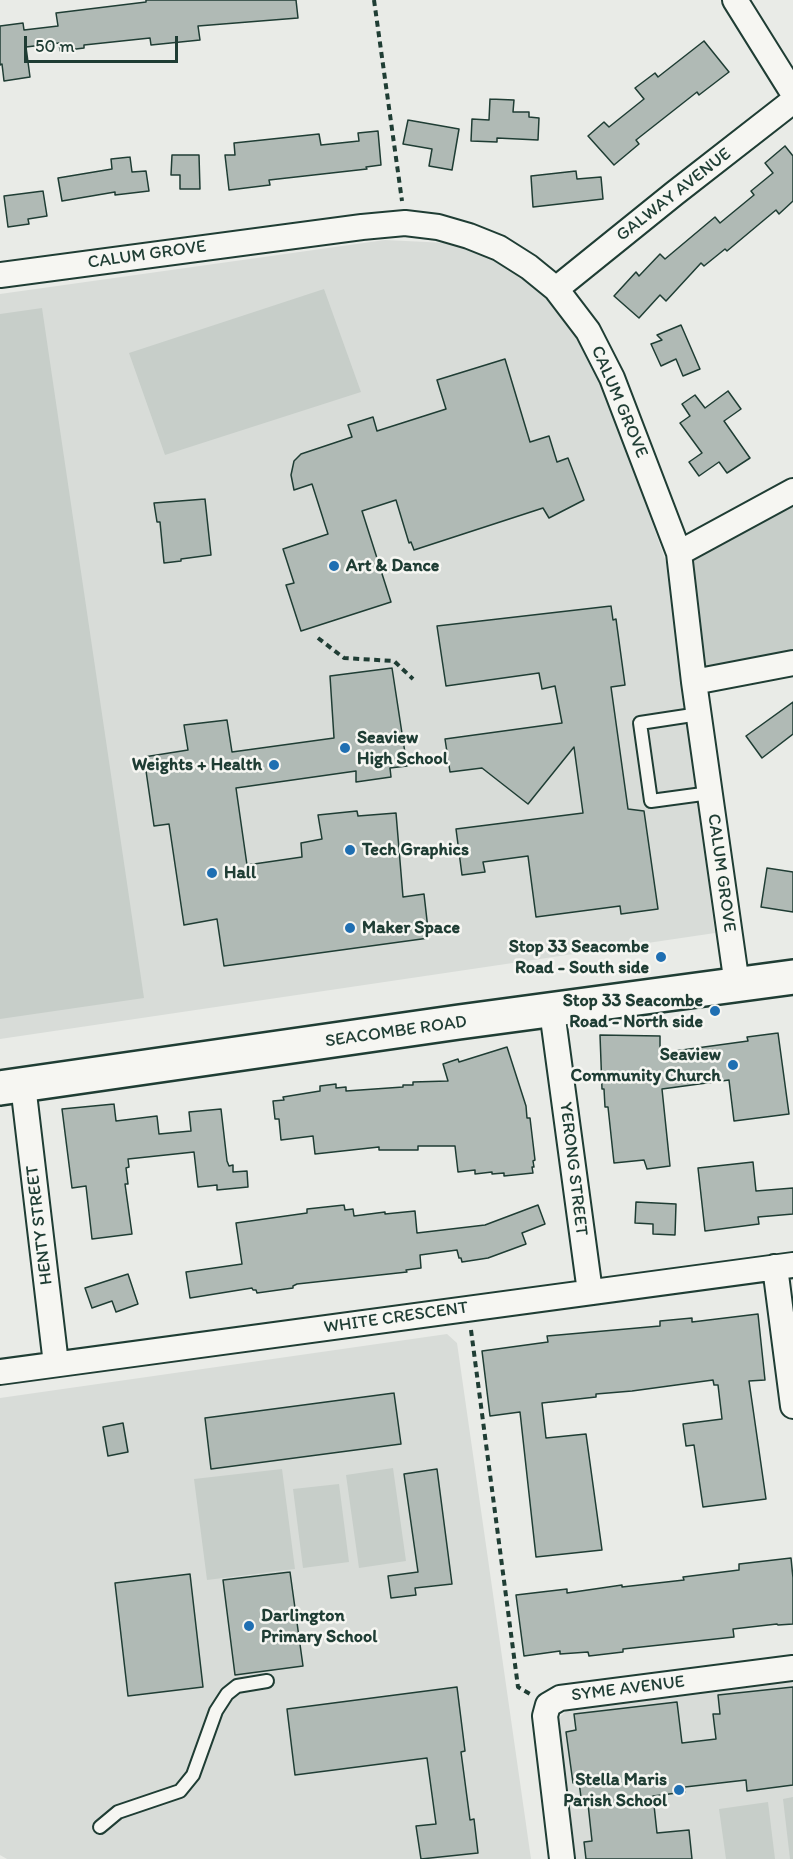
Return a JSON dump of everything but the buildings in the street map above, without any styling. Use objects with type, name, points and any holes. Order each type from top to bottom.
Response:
[{"type":"main road","name":"SEACOMBE ROAD","points":[[11,1087],[793,977]]},
{"type":"street","points":[[735,0],[793,93]]},
{"type":"street","name":"GALWAY AVENUE","points":[[556,290],[793,101]]},
{"type":"street","name":"CALUM GROVE","points":[[0,275],[362,226],[405,223],[438,227],[499,248],[529,267],[556,290],[588,331],[612,378],[679,553],[694,682],[737,985]]},
{"type":"street","points":[[679,553],[793,491]]},
{"type":"street","points":[[694,682],[793,663]]},
{"type":"street","name":"YERONG STREET","points":[[552,1011],[590,1292]]},
{"type":"street","name":"HENTY STREET","points":[[11,1087],[56,1364]]},
{"type":"street","points":[[784,1266],[793,1406]]},
{"type":"street","name":"WHITE CRESCENT","points":[[0,1372],[784,1266]]},
{"type":"street","name":"SYME AVENUE","points":[[562,1859],[545,1716],[548,1705],[560,1698],[793,1668]]},
{"type":"lane","points":[[699,714],[640,723],[651,801],[710,793]]},
{"type":"lane","points":[[100,1827],[118,1812],[180,1791],[193,1775],[216,1711],[227,1694],[237,1686],[267,1681]]},
{"type":"path","points":[[374,0],[405,223]]},
{"type":"path","points":[[318,638],[344,658],[394,661],[413,679]]},
{"type":"path","points":[[468,1308],[518,1687],[548,1705]]},
{"type":"shaded area","name":"Seaview High School","points":[[385,240],[447,243],[503,261],[549,292],[577,329],[600,375],[666,562],[715,933],[0,1039],[0,294]]},
{"type":"shaded area","points":[[324,289],[361,392],[165,455],[129,353]]},
{"type":"shaded area","points":[[42,308],[144,998],[0,1019],[0,314]]},
{"type":"shaded area","points":[[793,498],[793,658],[700,677],[685,556]]},
{"type":"shaded area","name":"Darlington Primary School","points":[[447,1334],[457,1343],[531,1859],[7,1859],[0,1855],[0,1398]]},
{"type":"shaded area","points":[[393,1468],[406,1561],[359,1568],[346,1475]]},
{"type":"shaded area","points":[[282,1469],[295,1569],[207,1580],[194,1479]]},
{"type":"shaded area","points":[[339,1484],[349,1562],[303,1568],[293,1489]]},
{"type":"shaded area","name":"Stella Maris Parish School","points":[[793,1677],[793,1859],[573,1859],[556,1721],[573,1704]]},
{"type":"shaded area","points":[[793,1797],[793,1859],[790,1859],[783,1799]]},
{"type":"shaded area","points":[[768,1802],[775,1859],[726,1859],[719,1809]]},
{"type":"place","name":"Art & Dance","points":[[334,566]]},
{"type":"place","name":"Seaview High School","points":[[345,748]]},
{"type":"place","name":"Weights + Health","points":[[274,765]]},
{"type":"place","name":"Tech Graphics","points":[[350,850]]},
{"type":"place","name":"Hall","points":[[212,873]]},
{"type":"place","name":"Maker Space","points":[[350,928]]},
{"type":"place","name":"Stop 33 Seacombe Road - South side","points":[[661,957]]},
{"type":"place","name":"Stop 33 Seacombe Road - North side","points":[[715,1011]]},
{"type":"place","name":"Seaview Community Church","points":[[733,1065]]},
{"type":"place","name":"Darlington Primary School","points":[[249,1626]]},
{"type":"place","name":"Stella Maris Parish School","points":[[679,1790]]}]
